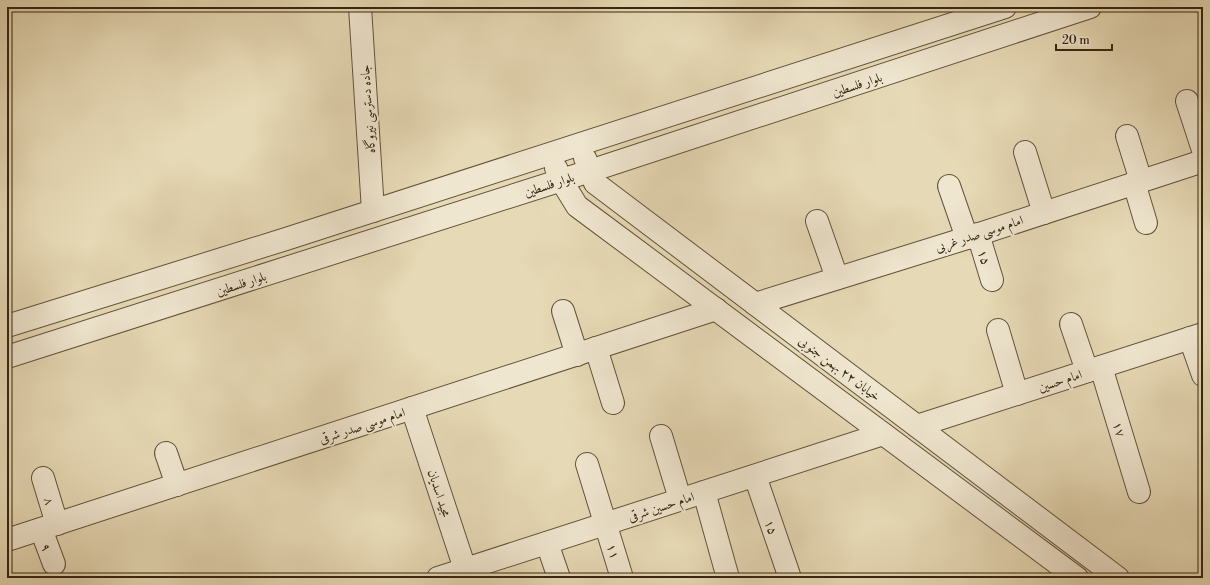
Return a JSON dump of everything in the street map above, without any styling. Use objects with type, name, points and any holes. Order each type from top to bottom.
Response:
[{"type":"street","name":"جاده دسترسی نیروگاه","points":[[360,7],[373,211]]},
{"type":"street","points":[[7,326],[373,211],[1005,7]]},
{"type":"street","name":"بلوار فلسطین","points":[[7,357],[590,171],[1090,7]]},
{"type":"street","points":[[1186,101],[1203,150]]},
{"type":"street","points":[[1127,136],[1146,223]]},
{"type":"street","name":"خیابان ۲۲ بهمن جنوبی","points":[[580,144],[595,183],[1118,578]]},
{"type":"street","points":[[1025,152],[1044,213]]},
{"type":"street","name":"خیابان ۲۲ بهمن جنوبی","points":[[551,154],[561,180],[577,206],[1077,578]]},
{"type":"street","name":"امام موسی صدر غربی","points":[[755,304],[972,236],[1203,161]]},
{"type":"street","name":"۱۵","points":[[949,186],[992,280]]},
{"type":"street","points":[[817,221],[838,278]]},
{"type":"street","name":"امام موسی صدر شرقی","points":[[7,540],[716,309]]},
{"type":"street","points":[[563,311],[613,403]]},
{"type":"street","name":"۱۷","points":[[1071,324],[1094,369],[1139,492]]},
{"type":"street","points":[[998,330],[1017,394]]},
{"type":"street","points":[[1197,336],[1203,375]]},
{"type":"street","name":"امام حسین","points":[[917,426],[1197,336]]},
{"type":"street","name":"مجید اسدیان","points":[[412,408],[466,574]]},
{"type":"street","name":"امام حسین شرقی","points":[[438,578],[466,574],[547,543],[883,434]]},
{"type":"street","points":[[661,436],[680,500]]},
{"type":"street","points":[[173,451],[184,483]]},
{"type":"street","name":"۱۱","points":[[587,464],[622,578]]},
{"type":"street","name":"۱۵","points":[[755,476],[790,578]]},
{"type":"street","name":"۸","points":[[43,478],[49,527]]},
{"type":"street","points":[[704,492],[728,578]]},
{"type":"street","name":"۹","points":[[49,527],[54,564]]},
{"type":"street","points":[[547,543],[559,578]]}]
